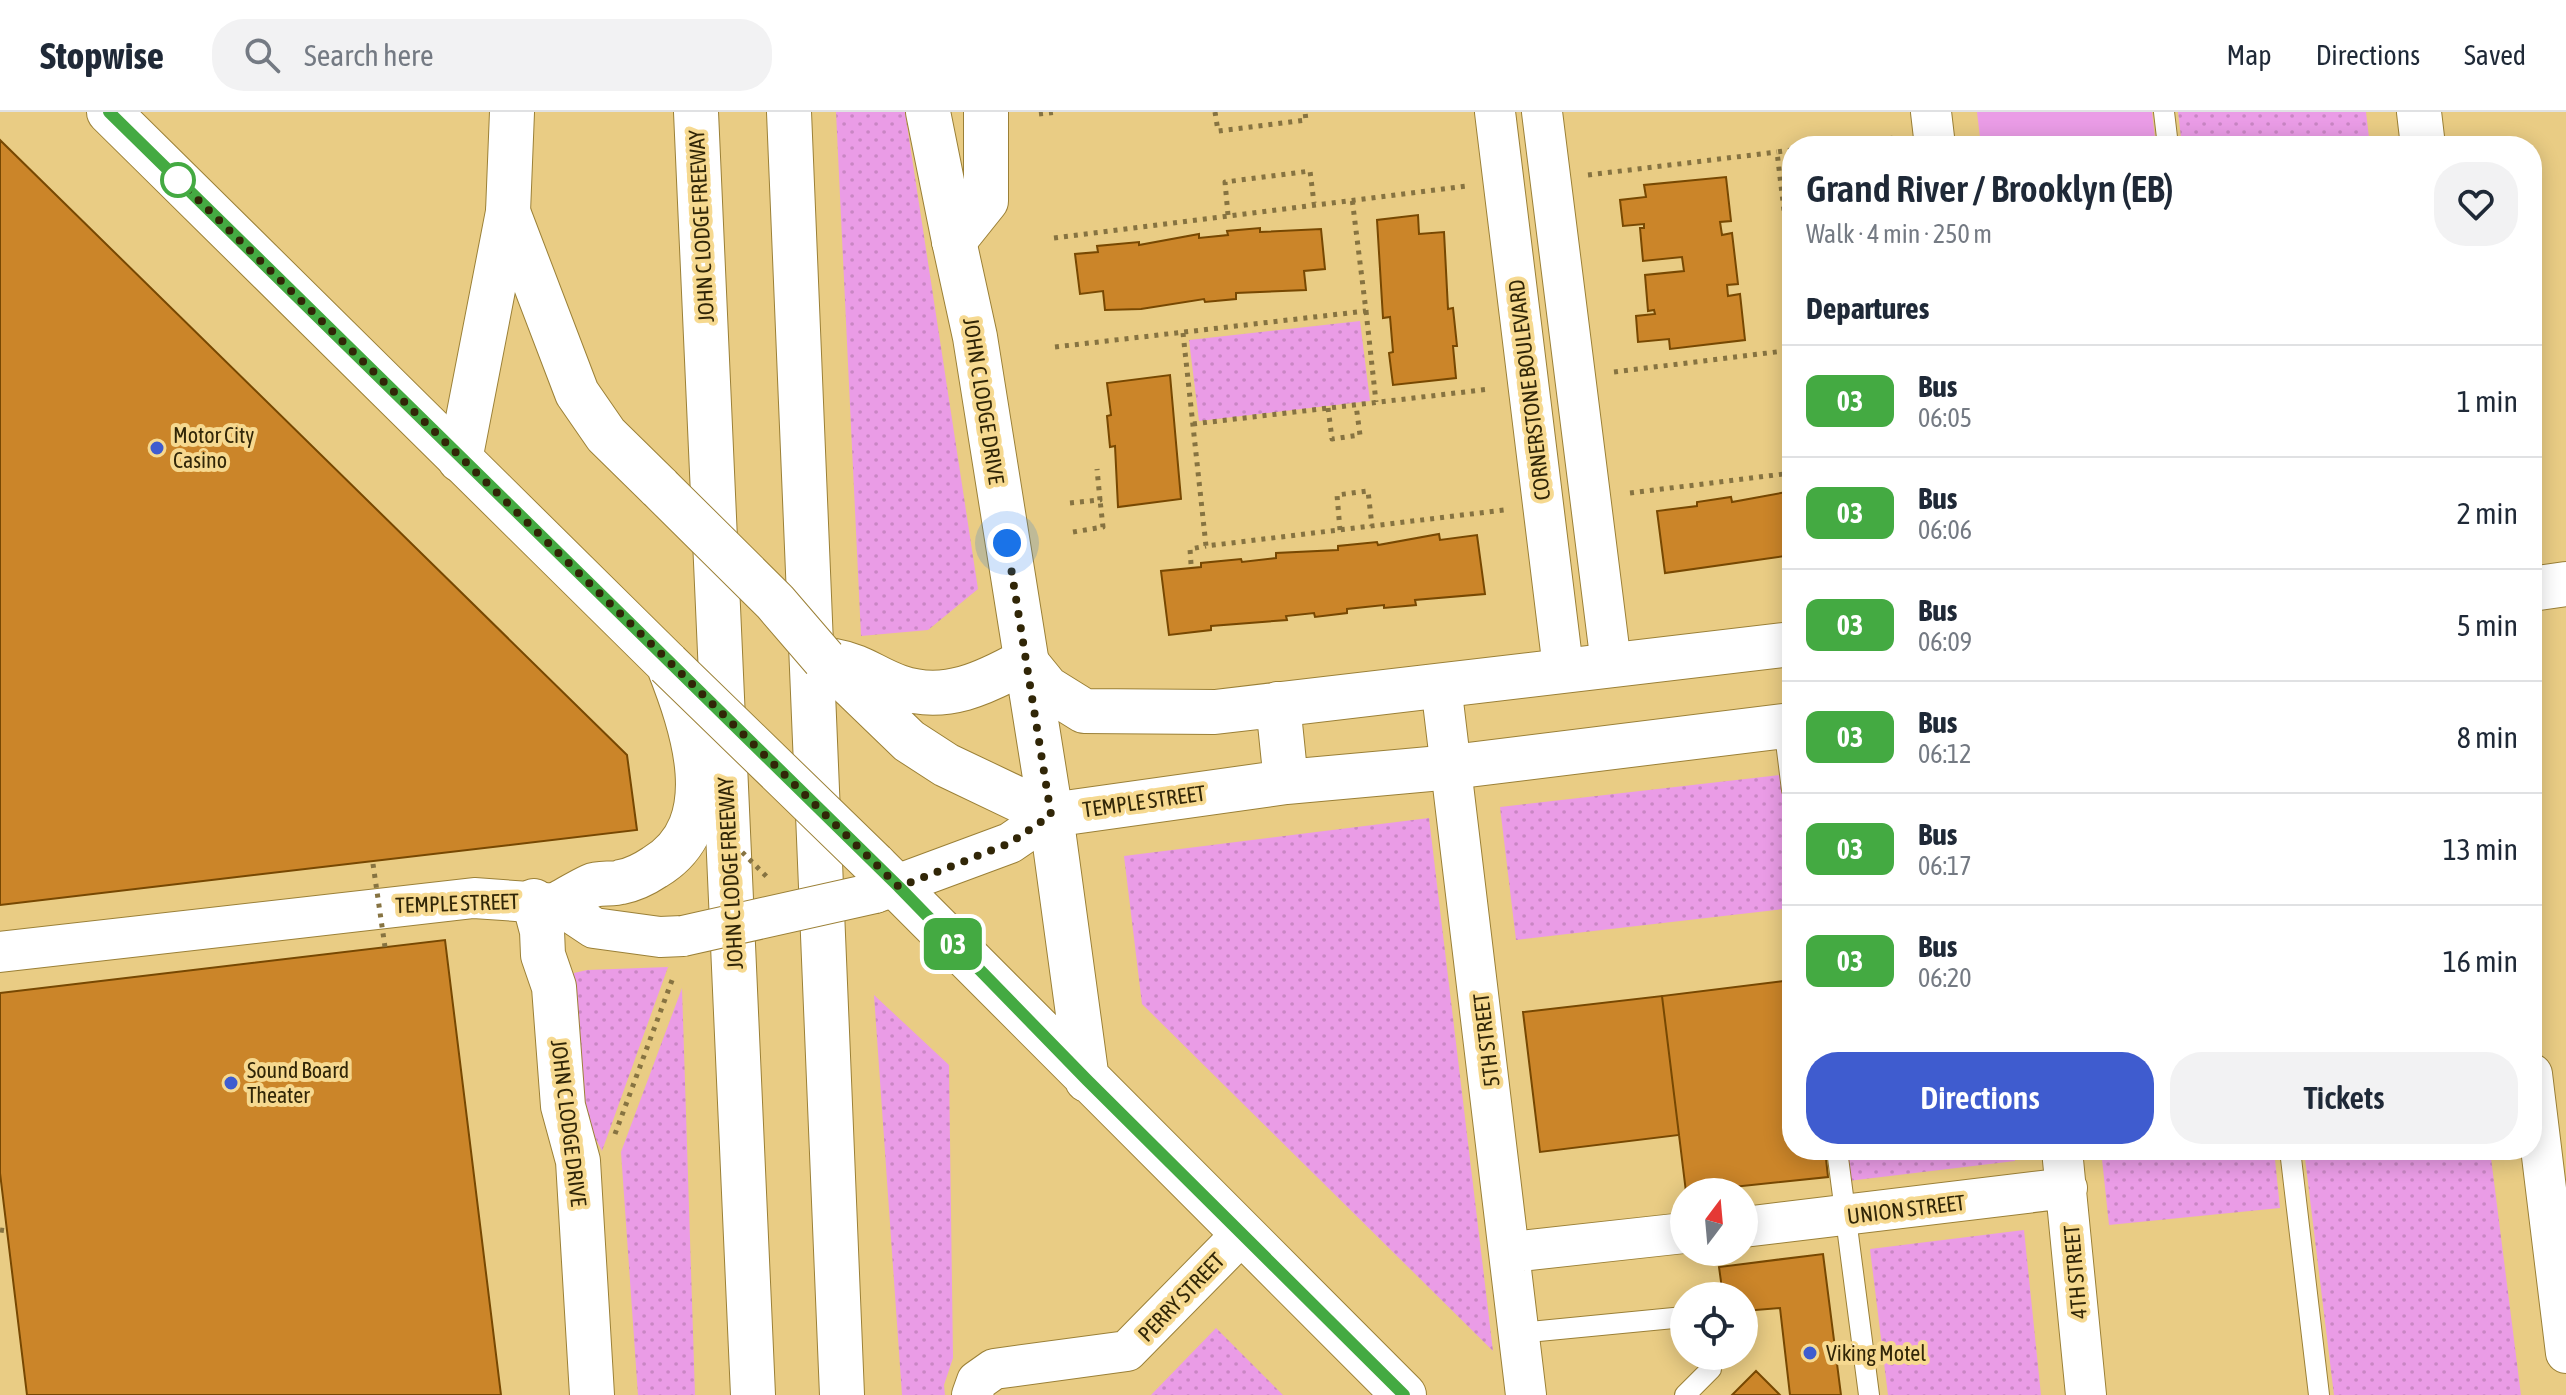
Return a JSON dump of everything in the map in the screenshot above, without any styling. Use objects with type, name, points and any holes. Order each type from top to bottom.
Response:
[{"type":"main road","points":[[109,112],[1404,1395]]},
{"type":"main road","points":[[460,460],[508,212],[512,112]]},
{"type":"main road","name":"JOHN C LODGE FREEWAY","points":[[696,112],[753,1395]]},
{"type":"main road","points":[[789,112],[842,1395]]},
{"type":"main road","name":"JOHN C LODGE DRIVE","points":[[928,112],[975,337],[1051,815],[1087,1080]]},
{"type":"main road","points":[[954,241],[986,201],[986,112]]},
{"type":"main road","points":[[2419,112],[2422,136]]},
{"type":"main road","points":[[508,212],[577,393],[606,435],[849,676],[909,741],[946,765],[1051,815]]},
{"type":"main road","points":[[2542,588],[2566,584]]},
{"type":"main road","points":[[849,676],[943,693],[987,682],[1025,661],[1047,688],[1084,711],[1215,712],[1563,668],[1782,645]]},
{"type":"main road","points":[[546,902],[593,885],[622,882],[676,853],[693,818],[697,764],[692,725],[668,664]]},
{"type":"main road","points":[[1278,704],[1286,782]]},
{"type":"main road","name":"TEMPLE STREET","points":[[1051,815],[1286,782],[1452,767],[1782,727]]},
{"type":"main road","name":"JOHN C LODGE DRIVE","points":[[546,902],[543,955],[554,987],[563,1106],[578,1161],[592,1395]]},
{"type":"street","name":"CORNERSTONE BOULEVARD","points":[[1495,112],[1563,668]]},
{"type":"street","points":[[1542,112],[1611,664]]},
{"type":"street","points":[[1921,136],[1931,112]]},
{"type":"street","name":"5TH STREET","points":[[1441,685],[1526,1395]]},
{"type":"street","name":"TEMPLE STREET","points":[[0,952],[418,902],[496,898],[546,902],[594,928],[660,937],[683,936],[1010,843],[1051,815]]},
{"type":"street","points":[[2542,1156],[2566,1353]]},
{"type":"street","name":"UNION STREET","points":[[1758,1226],[1845,1217],[2065,1169]]},
{"type":"street","name":"4TH STREET","points":[[2065,1169],[2086,1395]]},
{"type":"street","name":"PERRY STREET","points":[[975,1388],[994,1369],[1127,1351],[1242,1234]]},
{"type":"street","points":[[1511,1252],[1670,1235]]},
{"type":"lane","points":[[2164,112],[2167,136]]},
{"type":"lane","points":[[1838,1160],[1869,1395]]},
{"type":"lane","points":[[2291,1160],[2319,1395]]},
{"type":"lane","points":[[1519,1333],[1670,1318]]},
{"type":"lane","points":[[1685,1395],[1710,1370]]},
{"type":"path","points":[[1039,114],[1057,112]]},
{"type":"path","points":[[1215,112],[1218,131],[1306,120],[1305,112]]},
{"type":"path","points":[[1581,176],[1782,151]]},
{"type":"path","points":[[1777,152],[1782,194]]},
{"type":"path","points":[[1228,215],[1225,182],[1310,171],[1314,203]]},
{"type":"path","points":[[1054,238],[1352,198],[1476,185]]},
{"type":"path","points":[[1352,198],[1376,402]]},
{"type":"path","points":[[1055,347],[1366,311]]},
{"type":"path","points":[[1183,333],[1206,546]]},
{"type":"path","points":[[1605,373],[1782,351]]},
{"type":"path","points":[[1193,424],[1499,388]]},
{"type":"path","points":[[1328,408],[1332,439],[1360,435],[1356,405]]},
{"type":"path","points":[[1073,532],[1103,527],[1097,469]]},
{"type":"path","points":[[1620,495],[1782,474]]},
{"type":"path","points":[[1340,530],[1337,495],[1368,491],[1372,526]]},
{"type":"path","points":[[1070,503],[1100,500]]},
{"type":"path","points":[[1191,564],[1190,549],[1206,546],[1515,508]]},
{"type":"path","points":[[721,831],[770,879]]},
{"type":"path","points":[[373,864],[385,947]]},
{"type":"path","points":[[614,1136],[675,974]]},
{"type":"shaded area","points":[[836,112],[905,112],[978,589],[928,630],[861,636]]},
{"type":"shaded area","points":[[1977,112],[2152,112],[2155,136],[1980,136]]},
{"type":"shaded area","points":[[2178,112],[2366,112],[2369,136],[2181,136]]},
{"type":"shaded area","points":[[1360,321],[1370,401],[1199,421],[1189,340]]},
{"type":"shaded area","points":[[1781,775],[1782,909],[1516,940],[1500,807]]},
{"type":"shaded area","points":[[1429,818],[1493,1351],[1142,1004],[1124,856]]},
{"type":"shaded area","points":[[668,967],[602,1151],[583,1114],[572,983],[574,973]]},
{"type":"shaded area","points":[[682,988],[695,1395],[638,1395],[621,1152]]},
{"type":"shaded area","points":[[874,995],[949,1065],[953,1358],[944,1385],[945,1395],[902,1395]]},
{"type":"shaded area","points":[[1845,1160],[2015,1160],[2015,1161],[1848,1181]]},
{"type":"shaded area","points":[[2102,1160],[2275,1160],[2280,1208],[2109,1225]]},
{"type":"shaded area","points":[[2305,1160],[2491,1160],[2521,1395],[2334,1395]]},
{"type":"shaded area","points":[[2024,1230],[2041,1395],[1888,1395],[1870,1249]]},
{"type":"shaded area","points":[[1216,1328],[1283,1395],[1151,1395]]},
{"type":"building","name":"Motor City Casino","points":[[0,140],[627,755],[637,830],[0,905]]},
{"type":"building","points":[[1726,177],[1731,221],[1720,222],[1722,235],[1732,233],[1738,284],[1727,285],[1728,296],[1740,294],[1745,340],[1670,349],[1669,339],[1638,342],[1636,316],[1655,314],[1654,310],[1648,311],[1645,275],[1684,271],[1682,257],[1643,261],[1640,228],[1644,228],[1644,224],[1623,226],[1620,200],[1646,197],[1644,185]]},
{"type":"building","points":[[1418,215],[1419,234],[1444,232],[1448,309],[1453,308],[1457,346],[1453,346],[1456,378],[1393,385],[1389,353],[1393,352],[1390,317],[1383,318],[1377,220]]},
{"type":"building","points":[[1260,228],[1260,232],[1321,229],[1325,269],[1304,271],[1306,290],[1236,293],[1236,299],[1205,302],[1204,299],[1141,309],[1105,310],[1103,291],[1080,294],[1075,254],[1098,252],[1097,246],[1139,242],[1139,245],[1199,234],[1199,238]]},
{"type":"building","points":[[1170,375],[1181,499],[1118,507],[1115,446],[1110,447],[1107,416],[1111,415],[1107,383]]},
{"type":"building","points":[[1782,493],[1782,556],[1665,573],[1657,511],[1697,506],[1697,502],[1731,497],[1732,502]]},
{"type":"building","points":[[1439,534],[1440,540],[1477,535],[1485,594],[1415,600],[1416,605],[1347,609],[1347,613],[1315,617],[1314,613],[1286,616],[1287,620],[1211,626],[1211,630],[1169,635],[1161,571],[1201,567],[1201,563],[1276,558],[1276,553],[1338,550],[1338,546],[1377,542],[1378,545]]},
{"type":"building","name":"Sound Board Theater","points":[[445,940],[501,1395],[27,1395],[0,1173],[0,993]]},
{"type":"building","points":[[1782,981],[1782,1160],[1826,1160],[1828,1177],[1758,1184],[1758,1178],[1684,1178],[1662,996]]},
{"type":"building","points":[[1662,996],[1679,1135],[1540,1152],[1523,1012]]},
{"type":"building","name":"Viking Motel","points":[[1823,1254],[1841,1395],[1790,1395],[1780,1308],[1758,1310],[1758,1282],[1721,1282],[1719,1267],[1758,1266],[1758,1262]]},
{"type":"building","name":"Viking Motel","points":[[1756,1371],[1780,1395],[1732,1395]]},
{"type":"bus line","name":"03","points":[[109,112],[899,887],[1087,1080],[1404,1395]]},
{"type":"place","name":"Motor City Casino","points":[[157,448]]},
{"type":"place","name":"Sound Board Theater","points":[[231,1083]]},
{"type":"place","name":"Viking Motel","points":[[1810,1353]]},
{"type":"route","points":[[178,180],[899,887],[1010,843],[1051,815],[1007,543]]}]
